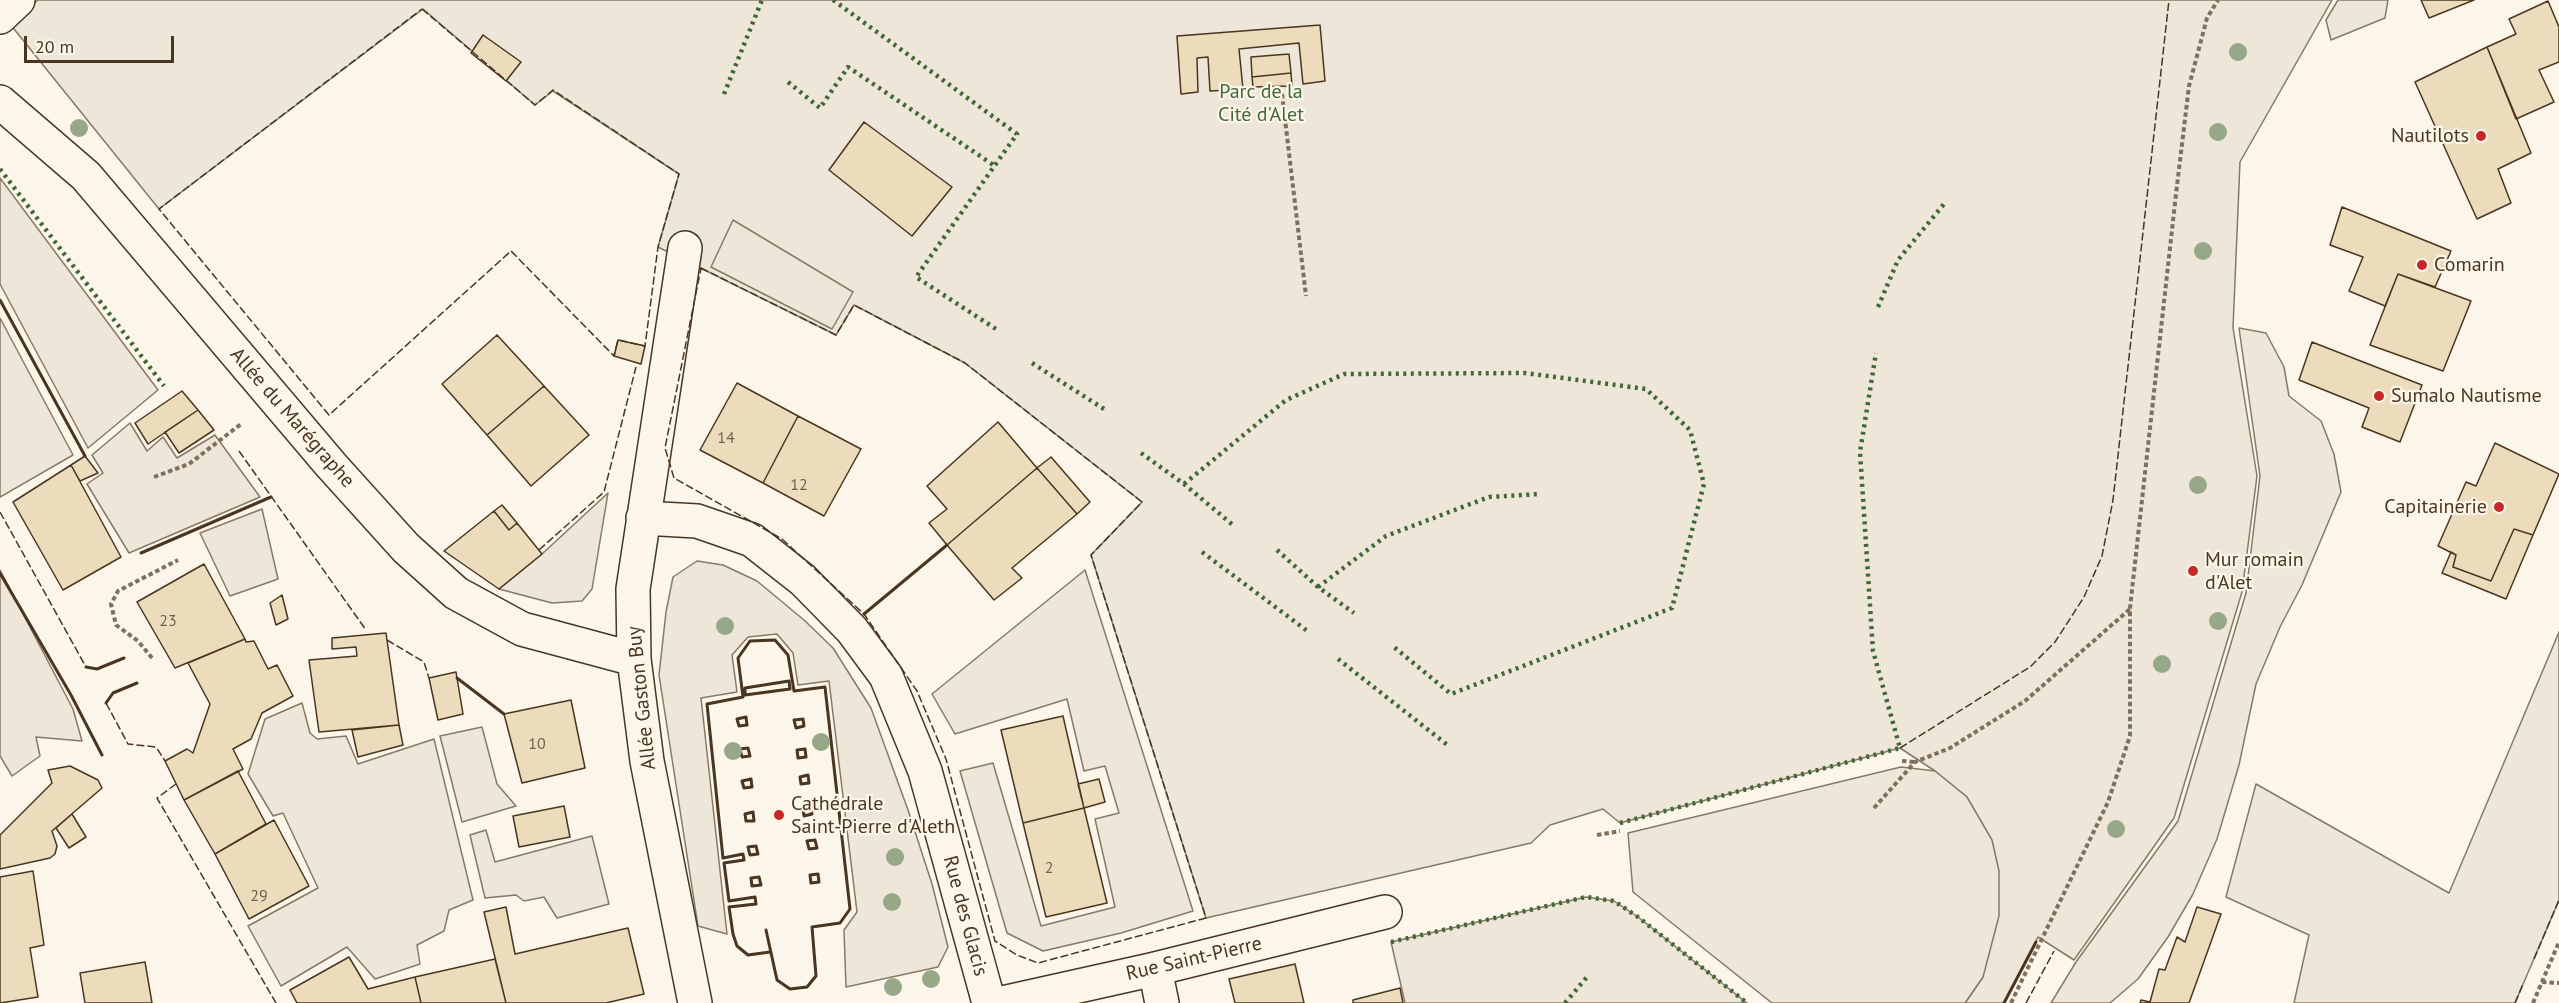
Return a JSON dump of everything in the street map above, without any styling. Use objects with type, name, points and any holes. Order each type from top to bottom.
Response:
[{"type":"street","points":[[0,17],[18,0]]},
{"type":"street","name":"Allée du Marégraphe","points":[[0,102],[86,176],[406,548],[456,593],[522,629],[634,659]]},
{"type":"street","name":"Allée Gaston Buy","points":[[685,248],[633,589],[634,659],[646,761],[695,1003]]},
{"type":"street","name":"Rue des Glacis","points":[[643,518],[696,521],[752,540],[802,580],[852,630],[886,676],[925,771],[989,1003]]},
{"type":"street","name":"Rue Saint-Pierre","points":[[1002,1003],[1155,969],[1385,912]]},
{"type":"street","points":[[1155,969],[1162,1003]]},
{"type":"path","points":[[2011,1003],[2108,802],[2130,736],[2130,608],[2189,87],[2207,18],[2218,0]]},
{"type":"path","points":[[1282,94],[1306,296]]},
{"type":"path","points":[[154,477],[189,465],[273,396]]},
{"type":"path","points":[[153,658],[138,641],[116,626],[111,604],[118,591],[178,560]]},
{"type":"path","points":[[1902,761],[1915,762],[1950,748],[2025,701],[2130,608]]},
{"type":"path","points":[[1874,808],[1915,762]]},
{"type":"path","points":[[1597,835],[1620,831]]},
{"type":"path","points":[[2533,1003],[2559,942]]},
{"type":"path","points":[[2542,982],[2559,983]]},
{"type":"green space","name":"Parc de la Cité d'Alet","points":[[38,0],[2332,0],[2240,162],[2233,328],[2257,476],[2242,592],[2174,818],[2074,960],[2038,937],[2004,1003],[1965,1003],[1983,977],[1967,797],[1935,771],[1900,748],[1620,823],[1603,809],[1550,825],[1531,843],[1206,918],[1091,555],[1142,502],[965,363],[854,305],[836,335],[658,247],[679,174],[553,91],[535,105],[423,9],[159,209],[10,24]]},
{"type":"green space","points":[[2338,0],[2388,0],[2385,18],[2331,40],[2326,20]]},
{"type":"green space","points":[[0,178],[158,390],[88,448],[0,284]]},
{"type":"green space","points":[[0,318],[73,455],[0,497]]},
{"type":"green space","points":[[2239,328],[2266,333],[2284,367],[2289,396],[2321,421],[2334,454],[2341,492],[2302,585],[2280,627],[2256,684],[2239,765],[2217,839],[2193,894],[2168,937],[2138,979],[2110,1003],[2051,1003],[2076,962],[2178,821],[2246,593],[2260,476]]},
{"type":"green space","points":[[130,423],[147,451],[163,437],[177,458],[215,435],[260,497],[129,553],[87,484],[103,473],[92,455]]},
{"type":"green space","points":[[608,493],[592,589],[582,601],[552,603],[499,589],[542,554]]},
{"type":"green space","points":[[262,509],[278,579],[230,596],[200,533]]},
{"type":"green space","points":[[697,561],[723,565],[757,581],[804,620],[833,648],[871,708],[932,884],[948,947],[938,967],[846,987],[844,930],[857,912],[829,681],[798,685],[793,653],[777,634],[748,637],[732,655],[737,692],[701,698],[727,934],[698,926],[659,675],[666,612],[673,577]]},
{"type":"green space","points":[[0,570],[73,709],[82,741],[36,737],[40,756],[12,776],[0,756]]},
{"type":"green space","points":[[1085,570],[1193,911],[1121,933],[1043,951],[1007,933],[960,771],[993,763],[1041,926],[1115,907],[1095,819],[1119,813],[1105,766],[1084,771],[1067,699],[955,734],[932,694]]},
{"type":"green space","points":[[302,703],[310,733],[317,739],[346,736],[358,764],[434,739],[473,900],[449,910],[444,931],[417,945],[420,964],[375,979],[347,947],[281,986],[248,926],[318,888],[283,813],[273,816],[248,774],[265,719]]},
{"type":"green space","points":[[482,727],[497,784],[516,806],[462,822],[440,736]]},
{"type":"green space","points":[[486,830],[495,862],[592,836],[609,904],[557,918],[544,897],[524,901],[516,895],[485,898],[470,835]]},
{"type":"green space","points":[[1586,897],[1614,901],[1638,917],[1747,1003],[1405,1003],[1391,942]]},
{"type":"shaded area","points":[[733,220],[853,292],[832,329],[711,267]]},
{"type":"shaded area","points":[[2559,632],[2559,900],[2515,1003],[2294,1003],[2309,935],[2226,897],[2256,784],[2449,893]]},
{"type":"shaded area","points":[[1901,767],[1935,771],[1967,797],[1992,840],[1999,871],[1999,916],[1983,977],[1965,1003],[1772,1003],[1633,892],[1628,833]]},
{"type":"building","points":[[2421,0],[2474,0],[2429,18]]},
{"type":"building","points":[[2548,1],[2559,27],[2559,62],[2539,70],[2554,102],[2516,119],[2487,47],[2516,34],[2509,19]]},
{"type":"building","points":[[1320,25],[1325,81],[1303,84],[1299,43],[1239,49],[1243,89],[1210,91],[1208,57],[1197,58],[1198,92],[1181,94],[1177,36]]},
{"type":"building","points":[[483,35],[521,62],[506,81],[471,53]]},
{"type":"building","name":"Nautilots","points":[[2487,47],[2531,153],[2498,169],[2511,203],[2477,219],[2415,82]]},
{"type":"building","points":[[1289,54],[1291,73],[1252,77],[1251,57]]},
{"type":"building","points":[[1291,73],[1292,86],[1253,87],[1252,77]]},
{"type":"building","points":[[864,122],[952,187],[912,236],[829,170]]},
{"type":"building","points":[[2342,207],[2451,251],[2435,287],[2398,274],[2385,306],[2349,291],[2363,257],[2330,245]]},
{"type":"building","points":[[2398,274],[2471,301],[2443,371],[2370,345]]},
{"type":"building","points":[[497,335],[544,386],[487,435],[442,384]]},
{"type":"building","points":[[618,340],[645,346],[641,364],[614,356]]},
{"type":"building","name":"Sumalo Nautisme","points":[[2312,342],[2422,385],[2400,442],[2362,427],[2369,408],[2299,380]]},
{"type":"building","points":[[737,383],[798,416],[763,483],[700,450]]},
{"type":"building","points":[[544,386],[589,435],[531,486],[487,435]]},
{"type":"building","points":[[182,391],[198,410],[148,444],[135,423]]},
{"type":"building","points":[[198,410],[214,430],[179,453],[165,432]]},
{"type":"building","points":[[798,416],[861,449],[824,516],[763,483]]},
{"type":"building","points":[[998,422],[1037,468],[947,545],[929,523],[947,509],[927,486]]},
{"type":"building","name":"Capitainerie","points":[[2495,443],[2559,474],[2533,535],[2514,529],[2491,581],[2453,567],[2456,555],[2438,546],[2466,482],[2476,486]]},
{"type":"building","points":[[85,456],[98,473],[80,481],[71,465]]},
{"type":"building","points":[[1051,457],[1090,502],[1077,514],[1037,468]]},
{"type":"building","points":[[71,465],[121,557],[63,590],[13,502]]},
{"type":"building","points":[[1037,468],[1077,514],[1012,568],[1022,578],[994,600],[947,545]]},
{"type":"building","points":[[502,505],[517,523],[509,530],[494,511]]},
{"type":"building","points":[[494,511],[509,530],[517,523],[542,554],[499,589],[444,551]]},
{"type":"building","points":[[2514,529],[2533,535],[2506,599],[2442,573],[2451,552],[2456,555],[2453,567],[2491,581]]},
{"type":"building","points":[[204,564],[245,639],[175,668],[137,602]]},
{"type":"building","points":[[282,595],[288,619],[276,625],[270,603]]},
{"type":"building","points":[[386,633],[399,725],[319,732],[309,660],[357,656],[356,647],[332,649],[332,638]]},
{"type":"building","points":[[245,639],[246,642],[254,641],[268,669],[277,665],[293,696],[262,713],[251,739],[233,749],[243,769],[184,800],[165,761],[187,749],[193,753],[210,704],[188,663]]},
{"type":"building","points":[[456,672],[463,714],[438,720],[429,678]]},
{"type":"building","points":[[571,700],[585,768],[522,783],[504,714]]},
{"type":"building","points":[[1063,716],[1084,808],[1023,823],[1001,730]]},
{"type":"building","points":[[399,725],[403,745],[358,757],[352,730]]},
{"type":"building","points":[[70,766],[98,780],[102,788],[52,831],[57,846],[55,854],[50,858],[0,869],[0,835],[52,783],[48,770]]},
{"type":"building","points":[[238,771],[266,824],[215,854],[184,800]]},
{"type":"building","points":[[1099,779],[1105,802],[1084,808],[1078,784]]},
{"type":"building","points":[[564,806],[570,837],[519,847],[513,816]]},
{"type":"building","points":[[1084,808],[1107,903],[1046,917],[1023,823]]},
{"type":"building","points":[[72,814],[86,837],[69,848],[56,828]]},
{"type":"building","points":[[274,820],[309,886],[249,919],[215,854]]},
{"type":"building","points":[[33,871],[44,945],[30,948],[38,997],[0,1003],[0,877]]},
{"type":"building","points":[[506,907],[515,954],[628,928],[644,994],[606,1003],[506,1003],[484,912]]},
{"type":"building","points":[[2197,907],[2221,914],[2189,1003],[2140,1003],[2141,1000],[2150,1002],[2159,969],[2165,970],[2177,937],[2185,942]]},
{"type":"building","points":[[349,957],[368,989],[415,977],[421,1003],[297,1003],[290,990]]},
{"type":"building","points":[[495,959],[506,1003],[421,1003],[415,977]]},
{"type":"building","points":[[145,962],[152,1003],[85,1003],[80,973]]},
{"type":"building","points":[[1295,964],[1304,1003],[1235,1003],[1229,979]]},
{"type":"building","points":[[1400,988],[1403,1003],[1353,1003],[1353,1000]]},
{"type":"hedge","points":[[724,94],[762,0]]},
{"type":"hedge","points":[[833,0],[1017,134],[916,277],[999,331]]},
{"type":"hedge","points":[[788,82],[820,108],[848,67],[995,166]]},
{"type":"hedge","points":[[0,169],[164,386]]},
{"type":"hedge","points":[[1878,307],[1898,260],[1944,204]]},
{"type":"hedge","points":[[1620,823],[1900,748],[1873,651],[1860,452],[1876,353]]},
{"type":"hedge","points":[[1032,363],[1104,409]]},
{"type":"hedge","points":[[1184,484],[1286,400],[1344,374],[1525,373],[1646,389],[1690,430],[1704,484],[1672,608],[1451,694],[1394,647]]},
{"type":"hedge","points":[[1141,453],[1184,484],[1234,526]]},
{"type":"hedge","points":[[1318,587],[1386,536],[1489,497],[1540,494]]},
{"type":"hedge","points":[[1277,550],[1318,587],[1354,613]]},
{"type":"hedge","points":[[1202,552],[1310,633]]},
{"type":"hedge","points":[[1338,659],[1450,747]]},
{"type":"hedge","points":[[1391,942],[1586,897],[1614,901],[1638,917],[1747,1003]]},
{"type":"hedge","points":[[1565,1003],[1587,977]]},
{"type":"fence","points":[[1900,748],[2030,667],[2055,642],[2084,597],[2102,556],[2113,500],[2169,0]]},
{"type":"fence","points":[[422,9],[535,105],[553,90],[679,174],[658,247],[645,346],[618,340],[614,356],[511,251],[329,415],[159,209],[422,9]]},
{"type":"fence","points":[[701,268],[836,335],[854,305],[965,363],[1142,502],[1091,555],[1206,918],[1038,963],[1017,955],[995,941],[946,759],[917,691],[864,614],[782,539],[674,478],[665,448],[701,268]]},
{"type":"fence","points":[[539,550],[604,492],[636,367]]},
{"type":"fence","points":[[239,451],[366,630]]},
{"type":"fence","points":[[0,512],[86,667]]},
{"type":"fence","points":[[387,640],[424,662],[429,678]]},
{"type":"fence","points":[[106,703],[128,744],[156,747],[165,761]]},
{"type":"fence","points":[[176,784],[157,798],[276,1003]]},
{"type":"fence","points":[[2534,959],[2559,900]]},
{"type":"fence","points":[[2026,1003],[2054,951]]},
{"type":"fence","points":[[2515,1003],[2523,984]]},
{"type":"wall","points":[[0,300],[85,456]]},
{"type":"wall","points":[[141,553],[271,497]]},
{"type":"wall","points":[[864,614],[947,545]]},
{"type":"wall","points":[[0,573],[71,695],[102,755]]},
{"type":"wall","points":[[766,930],[777,980],[790,989],[807,987],[816,976],[812,927],[840,923],[850,909],[825,687],[794,691],[788,655],[775,640],[750,641],[738,658],[743,697],[707,704],[723,858],[743,854],[744,860],[724,863],[729,901],[755,897],[756,904],[729,907],[733,934],[737,946],[748,955],[770,952]]},
{"type":"wall","points":[[86,667],[97,669],[124,658]]},
{"type":"wall","points":[[457,678],[504,714]]},
{"type":"wall","points":[[789,681],[790,689],[745,695],[745,688],[789,681]]},
{"type":"wall","points":[[106,703],[113,693],[137,683]]},
{"type":"wall","points":[[746,717],[747,725],[739,726],[737,719],[746,717]]},
{"type":"wall","points":[[803,719],[804,726],[796,728],[794,720],[803,719]]},
{"type":"wall","points":[[748,748],[750,756],[742,757],[740,749],[748,748]]},
{"type":"wall","points":[[805,749],[806,757],[798,758],[797,750],[805,749]]},
{"type":"wall","points":[[808,775],[809,783],[801,784],[800,777],[808,775]]},
{"type":"wall","points":[[751,779],[752,787],[744,788],[742,781],[751,779]]},
{"type":"wall","points":[[803,807],[810,807],[812,814],[804,816],[803,807]]},
{"type":"wall","points":[[753,812],[754,821],[746,821],[745,814],[753,812]]},
{"type":"wall","points":[[815,840],[817,848],[809,849],[807,841],[815,840]]},
{"type":"wall","points":[[756,846],[758,854],[750,855],[748,847],[756,846]]},
{"type":"wall","points":[[818,874],[819,882],[811,883],[810,875],[818,874]]},
{"type":"wall","points":[[759,877],[761,885],[752,886],[751,878],[759,877]]},
{"type":"wall","points":[[2004,1003],[2036,942]]},
{"type":"place","name":"Nautilots","points":[[2481,136]]},
{"type":"place","name":"Comarin","points":[[2422,265]]},
{"type":"place","name":"Sumalo Nautisme","points":[[2379,396]]},
{"type":"place","name":"Capitainerie","points":[[2499,507]]},
{"type":"place","name":"Mur romain d'Alet","points":[[2193,571]]},
{"type":"place","name":"Cathédrale Saint-Pierre d'Aleth","points":[[779,815]]}]
